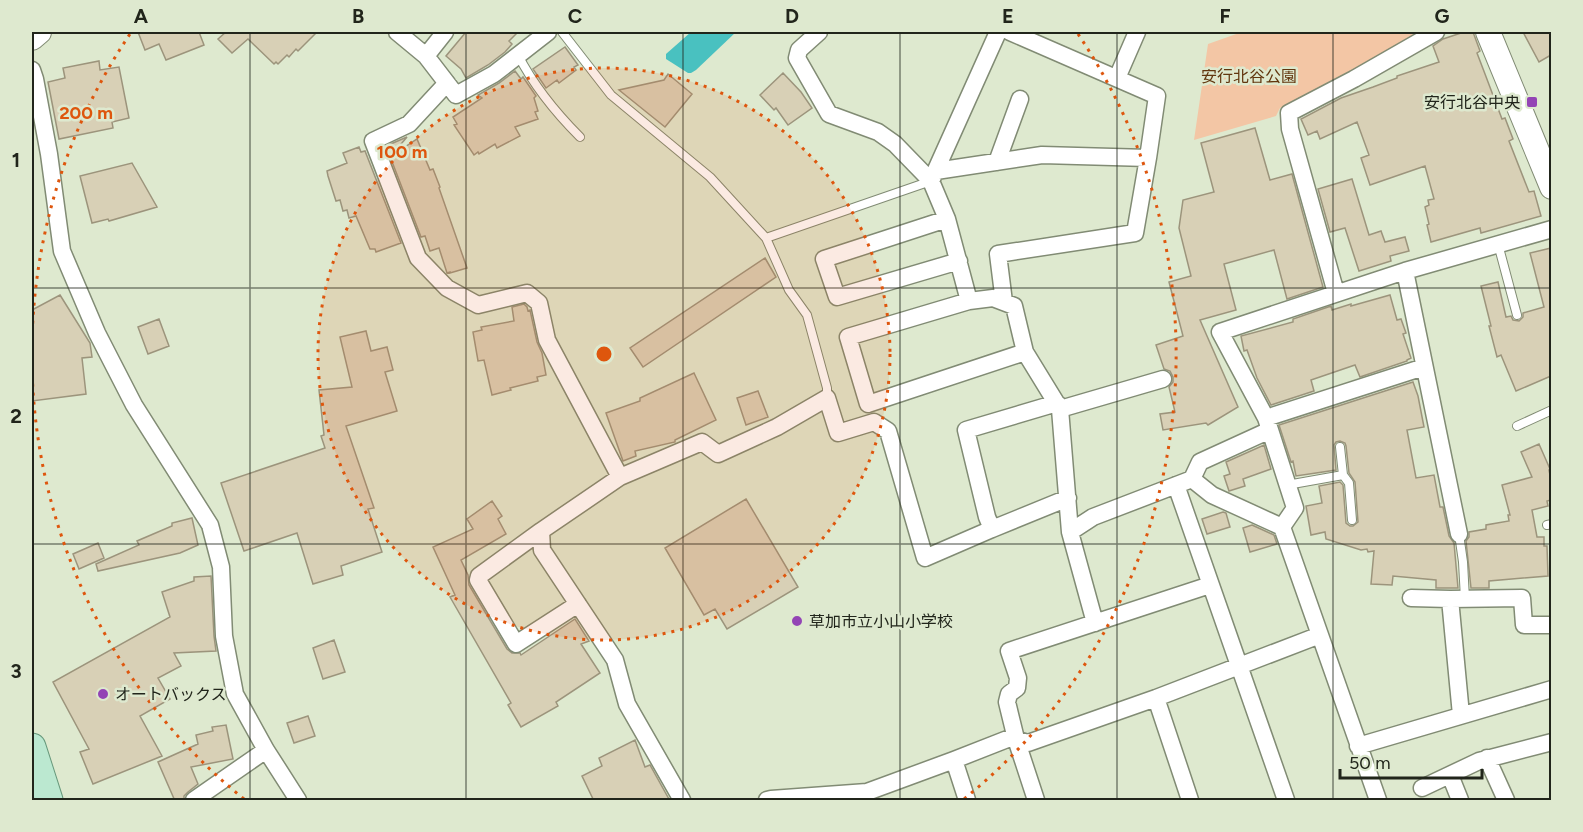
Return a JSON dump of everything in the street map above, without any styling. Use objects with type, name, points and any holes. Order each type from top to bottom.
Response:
[{"type":"main road","points":[[32,747],[49,801]]},
{"type":"street","points":[[32,38],[39,32]]},
{"type":"street","points":[[397,32],[426,56],[456,95],[494,74],[548,32]]},
{"type":"street","points":[[426,56],[445,32]]},
{"type":"street","points":[[819,32],[799,50],[797,58],[829,114],[878,132],[933,176],[969,301]]},
{"type":"street","points":[[933,176],[998,32]]},
{"type":"street","points":[[1004,302],[998,254],[1135,232],[1157,96],[1010,32]]},
{"type":"street","points":[[1117,78],[1137,32]]},
{"type":"street","points":[[1336,293],[1290,129],[1289,113],[1354,80],[1436,32]]},
{"type":"street","points":[[1488,32],[1551,187]]},
{"type":"street","points":[[32,70],[48,154],[62,251],[97,333],[134,405],[210,525],[221,567],[224,636],[234,694],[298,801]]},
{"type":"street","points":[[447,83],[409,124],[374,141],[418,258],[447,288],[478,305],[527,293],[539,303],[547,340],[620,477]]},
{"type":"street","points":[[997,162],[1020,99]]},
{"type":"street","points":[[933,176],[1042,155],[1148,158]]},
{"type":"street","points":[[947,219],[825,259],[837,297],[958,261]]},
{"type":"street","points":[[1282,527],[1295,508],[1268,424],[1220,332],[1336,293],[1551,230]]},
{"type":"street","points":[[1405,272],[1459,534]]},
{"type":"street","points":[[883,428],[879,415],[868,404],[848,337],[969,301],[993,298],[1014,306],[1025,352],[1058,406],[1070,532],[1095,622]]},
{"type":"street","points":[[868,404],[1025,352]]},
{"type":"street","points":[[1070,532],[1093,517],[1184,482],[1200,462],[1268,424],[1424,367]]},
{"type":"street","points":[[992,529],[966,430],[1163,379]]},
{"type":"street","points":[[578,604],[516,644],[478,580],[478,576],[620,477],[702,442],[718,454],[777,427],[827,398],[838,433],[874,422],[888,431],[925,558],[1068,498]]},
{"type":"street","points":[[1184,482],[1282,527],[1378,801]]},
{"type":"street","points":[[1184,482],[1210,585],[1286,801]]},
{"type":"street","points":[[541,531],[542,550],[615,660],[627,704],[682,801]]},
{"type":"street","points":[[1036,801],[1007,702],[1009,694],[1017,688],[1018,678],[1008,651],[1210,585]]},
{"type":"street","points":[[1411,598],[1522,598],[1524,625],[1551,625]]},
{"type":"street","points":[[1457,599],[1461,716]]},
{"type":"street","points":[[767,801],[867,792],[1010,738],[1028,743],[1156,698],[1320,635]]},
{"type":"street","points":[[1359,746],[1551,689]]},
{"type":"street","points":[[1156,698],[1185,799]]},
{"type":"street","points":[[1422,788],[1487,758],[1551,742]]},
{"type":"street","points":[[194,801],[266,750]]},
{"type":"street","points":[[1487,758],[1506,801]]},
{"type":"street","points":[[954,760],[967,801]]},
{"type":"street","points":[[1450,775],[1460,801]]},
{"type":"lane","points":[[562,32],[611,95],[710,177],[766,238],[789,290],[807,315],[827,388],[827,398]]},
{"type":"lane","points":[[518,55],[529,75],[555,110],[580,137]]},
{"type":"lane","points":[[766,238],[933,176]]},
{"type":"lane","points":[[1498,244],[1517,315]]},
{"type":"lane","points":[[1517,426],[1551,410]]},
{"type":"lane","points":[[1340,447],[1343,475],[1349,483],[1352,520]]},
{"type":"lane","points":[[1287,485],[1343,475]]},
{"type":"lane","points":[[1457,599],[1463,562],[1459,534]]},
{"type":"green space","name":"安行北谷公園","points":[[1242,32],[1425,32],[1331,84],[1280,108],[1276,116],[1194,140],[1208,44]]},
{"type":"water","points":[[691,32],[736,32],[696,70],[688,73],[666,59],[666,54]]},
{"type":"building","points":[[138,32],[199,32],[204,45],[166,60],[159,44],[145,50]]},
{"type":"building","points":[[226,32],[317,32],[298,51],[296,49],[289,57],[287,55],[278,64],[276,62],[274,64],[248,39],[232,53],[218,39]]},
{"type":"building","points":[[466,32],[518,32],[509,41],[512,44],[505,52],[466,78],[461,69],[446,56]]},
{"type":"building","points":[[1464,32],[1473,32],[1480,51],[1477,53],[1502,119],[1505,118],[1513,139],[1509,141],[1529,192],[1534,191],[1541,216],[1481,233],[1480,228],[1431,242],[1425,207],[1429,205],[1428,200],[1434,199],[1425,166],[1370,185],[1361,158],[1369,155],[1357,122],[1320,139],[1317,131],[1308,135],[1301,119],[1341,98],[1439,62],[1433,46],[1443,39]]},
{"type":"building","points":[[1523,32],[1551,32],[1551,55],[1539,62]]},
{"type":"building","points":[[565,47],[578,65],[574,67],[576,70],[559,83],[557,80],[546,88],[533,69]]},
{"type":"building","points":[[99,61],[100,70],[119,67],[129,118],[112,122],[113,128],[59,139],[48,82],[65,78],[63,68]]},
{"type":"building","points":[[515,71],[521,79],[523,77],[536,96],[534,98],[538,111],[535,112],[538,119],[515,127],[520,136],[497,148],[495,144],[474,155],[454,125],[457,124],[453,117],[482,98],[478,95]]},
{"type":"building","points":[[783,73],[812,108],[788,125],[776,108],[774,110],[760,95]]},
{"type":"building","points":[[668,74],[692,94],[665,127],[619,90],[664,80]]},
{"type":"building","points":[[1255,128],[1270,180],[1292,174],[1323,287],[1287,299],[1274,250],[1224,264],[1236,310],[1200,320],[1238,407],[1208,425],[1206,423],[1163,430],[1160,414],[1175,412],[1169,387],[1173,382],[1173,377],[1170,371],[1164,369],[1156,345],[1183,336],[1169,282],[1191,276],[1179,228],[1183,200],[1214,192],[1201,143]]},
{"type":"building","points":[[407,137],[390,157],[386,146]]},
{"type":"building","points":[[417,139],[440,187],[467,268],[447,273],[439,248],[430,251],[425,236],[421,237],[390,157]]},
{"type":"building","points":[[359,147],[361,152],[365,151],[401,243],[376,252],[375,249],[370,249],[356,216],[349,218],[347,210],[343,211],[340,200],[336,201],[327,171],[347,163],[343,153]]},
{"type":"building","points":[[132,163],[157,207],[109,221],[108,219],[92,223],[80,176]]},
{"type":"building","points":[[1352,179],[1369,235],[1381,231],[1385,242],[1405,237],[1409,251],[1390,256],[1391,261],[1359,271],[1345,228],[1330,232],[1318,189]]},
{"type":"building","points":[[1551,248],[1551,376],[1516,391],[1501,355],[1497,357],[1481,286],[1498,282],[1506,317],[1511,316],[1513,320],[1519,321],[1523,313],[1544,307],[1530,253]]},
{"type":"building","points":[[765,258],[776,277],[643,367],[630,348]]},
{"type":"building","points":[[60,295],[90,343],[92,357],[82,358],[86,394],[32,401],[32,310]]},
{"type":"building","points":[[1390,295],[1397,320],[1401,319],[1406,333],[1403,334],[1411,358],[1360,377],[1355,365],[1311,380],[1314,391],[1271,405],[1257,378],[1247,350],[1244,351],[1241,336],[1293,322],[1293,319],[1331,306],[1332,310]]},
{"type":"building","points":[[524,304],[528,311],[530,310],[546,375],[537,377],[538,381],[492,395],[484,360],[478,361],[473,332],[482,330],[481,327],[514,321],[512,307]]},
{"type":"building","points":[[159,319],[169,346],[148,354],[138,327]]},
{"type":"building","points":[[366,331],[371,351],[387,347],[393,370],[385,372],[397,411],[346,426],[374,508],[368,509],[382,552],[341,566],[343,575],[313,584],[297,533],[244,551],[221,483],[325,448],[321,436],[324,435],[319,390],[352,387],[340,337]]},
{"type":"building","points":[[694,373],[716,420],[675,442],[635,451],[636,456],[623,461],[606,413],[640,401],[640,398]]},
{"type":"building","points":[[1413,382],[1424,427],[1407,430],[1416,478],[1434,475],[1440,507],[1443,507],[1449,536],[1454,543],[1458,588],[1436,588],[1436,580],[1393,576],[1392,585],[1371,584],[1374,551],[1368,552],[1367,549],[1361,550],[1326,539],[1325,532],[1311,535],[1306,506],[1322,503],[1319,486],[1340,482],[1343,485],[1346,523],[1353,526],[1358,522],[1355,482],[1349,473],[1346,446],[1340,441],[1334,445],[1336,470],[1296,476],[1293,461],[1291,462],[1279,425]]},
{"type":"building","points":[[758,391],[768,417],[746,425],[737,398]]},
{"type":"building","points":[[1539,444],[1550,469],[1551,500],[1547,501],[1548,506],[1532,510],[1537,537],[1544,537],[1544,546],[1547,546],[1548,576],[1489,581],[1489,588],[1471,588],[1466,541],[1469,532],[1486,529],[1486,525],[1509,521],[1508,515],[1510,515],[1502,485],[1532,477],[1521,452]]},
{"type":"building","points":[[1264,445],[1271,469],[1243,479],[1245,486],[1229,491],[1224,476],[1230,474],[1226,462]]},
{"type":"building","points":[[746,499],[798,587],[727,629],[715,609],[704,615],[665,548]]},
{"type":"building","points":[[492,501],[502,516],[498,519],[506,534],[461,560],[468,575],[469,585],[507,649],[521,655],[575,619],[589,641],[581,644],[600,673],[556,702],[558,706],[521,727],[508,705],[511,703],[450,597],[455,595],[433,547],[473,529],[467,519]]},
{"type":"building","points":[[1226,513],[1230,527],[1207,534],[1202,519]]},
{"type":"building","points":[[192,518],[198,545],[180,553],[98,571],[96,564],[139,545],[137,541],[172,526],[172,523]]},
{"type":"building","points":[[1252,525],[1274,535],[1277,544],[1250,552],[1243,528]]},
{"type":"building","points":[[98,543],[104,558],[79,569],[73,554]]},
{"type":"building","points":[[211,576],[216,651],[174,653],[181,666],[158,678],[170,699],[140,716],[162,756],[93,784],[80,752],[89,749],[53,682],[170,617],[162,592],[194,581],[194,577]]},
{"type":"building","points":[[334,640],[345,672],[323,679],[313,648]]},
{"type":"building","points":[[308,716],[315,736],[294,743],[287,723]]},
{"type":"building","points":[[226,725],[233,759],[191,767],[198,784],[184,796],[184,801],[175,801],[158,762],[198,744],[196,735],[213,731],[212,727]]},
{"type":"building","points":[[635,740],[645,767],[650,765],[670,801],[594,801],[582,776],[602,766],[599,758]]},
{"type":"place","name":"安行北谷中央","points":[[1532,102]]},
{"type":"place","name":"草加市立小山小学校","points":[[797,621]]},
{"type":"place","name":"オートバックス","points":[[103,694]]}]
